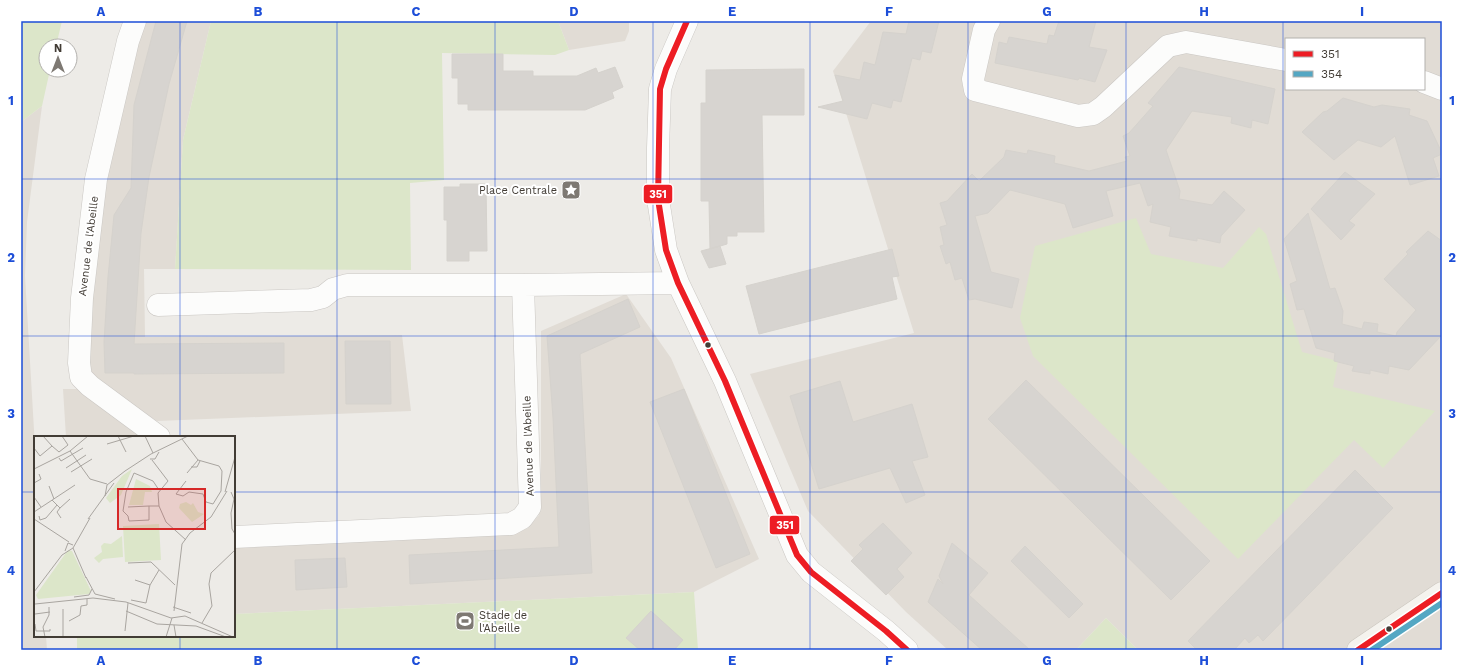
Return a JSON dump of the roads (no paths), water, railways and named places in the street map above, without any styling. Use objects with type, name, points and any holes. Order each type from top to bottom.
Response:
[{"type":"main road","points":[[1358,650],[1442,593]]},
{"type":"street","name":"Avenue de l'Abeille","points":[[135,21],[128,41],[96,179],[82,298],[79,363],[81,377],[90,386],[158,436]]},
{"type":"street","points":[[687,21],[666,69],[660,89],[658,199],[666,250],[678,283],[724,381],[796,555],[811,572],[908,650]]},
{"type":"street","points":[[989,21],[984,30],[973,79],[975,90],[1078,116],[1093,114],[1103,107],[1168,46],[1186,42],[1285,60]]},
{"type":"street","points":[[1425,82],[1442,89]]},
{"type":"street","points":[[158,305],[311,300],[323,297],[333,289],[347,285],[678,283]]},
{"type":"street","name":"Avenue de l'Abeille","points":[[235,537],[511,524],[522,518],[530,507],[523,285]]},
{"type":"place","name":"Place Centrale","points":[[571,190]]},
{"type":"place","name":"Stade de l'Abeille","points":[[465,621]]}]
